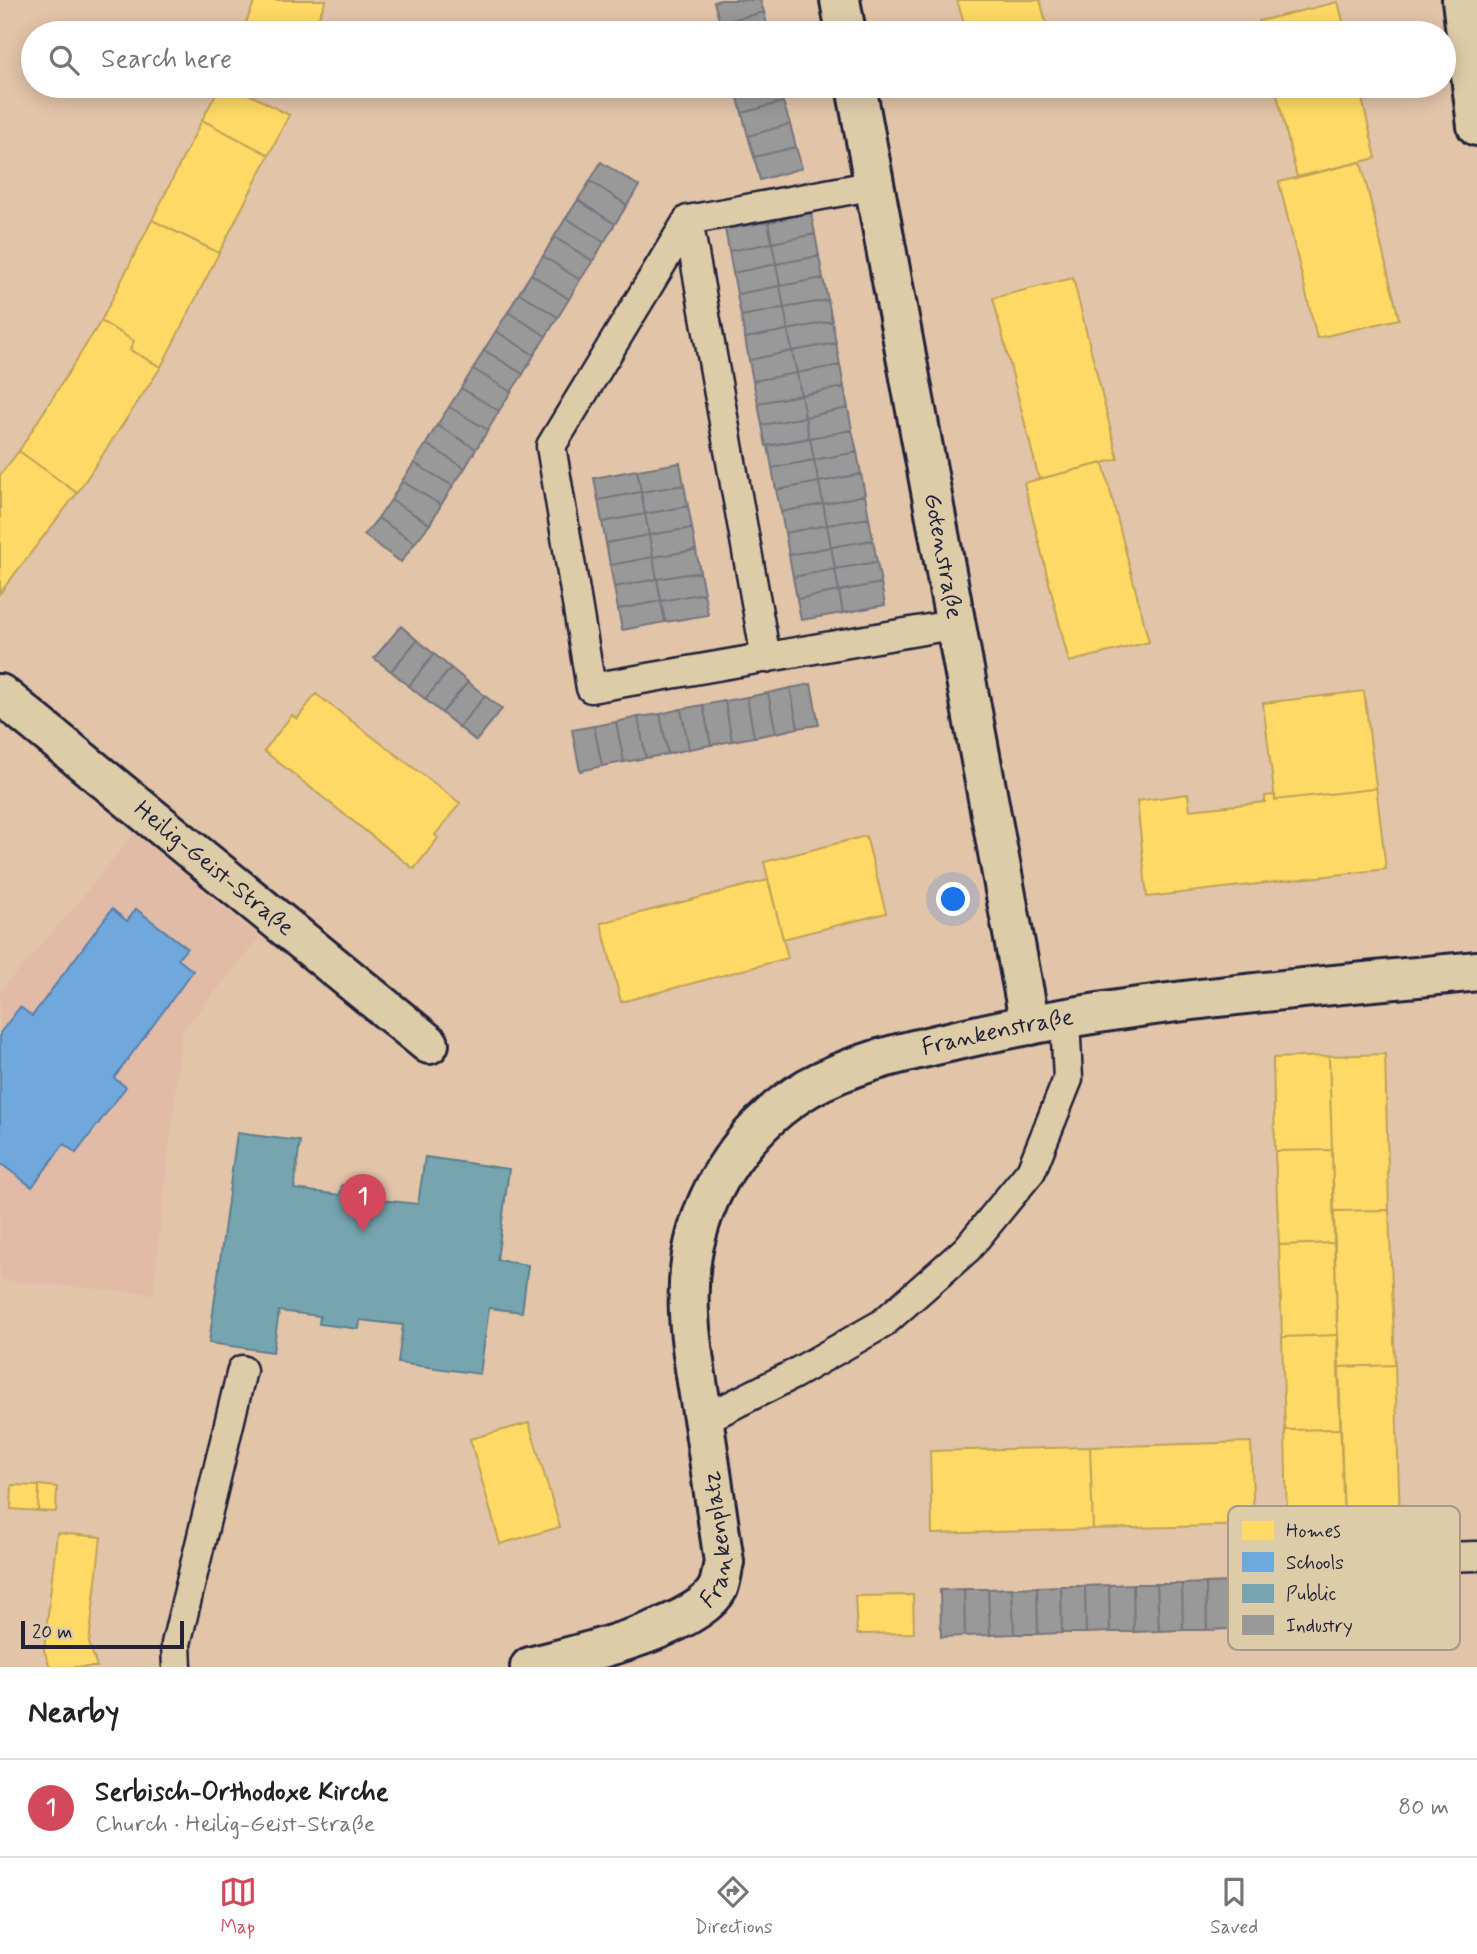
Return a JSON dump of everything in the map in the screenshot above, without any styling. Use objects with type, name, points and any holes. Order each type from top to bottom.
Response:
[{"type":"street","points":[[840,0],[844,21]]},
{"type":"street","points":[[1462,0],[1477,126]]},
{"type":"street","name":"Gotenstraße","points":[[858,98],[957,624],[1048,1022]]},
{"type":"street","name":"Heilig-Geist-Straße","points":[[0,694],[429,1044]]},
{"type":"street","name":"Frankenstraße","points":[[690,1331],[689,1283],[696,1234],[717,1182],[739,1149],[772,1115],[805,1090],[842,1071],[885,1057],[1048,1022],[1192,1001],[1477,971]]},
{"type":"street","name":"Frankenplatz","points":[[530,1667],[652,1633],[699,1608],[717,1589],[724,1562],[690,1331]]},
{"type":"lane","points":[[875,185],[688,220],[551,446],[591,688],[957,624]]},
{"type":"lane","points":[[688,220],[766,658]]},
{"type":"lane","points":[[703,1420],[794,1374],[882,1324],[967,1249],[1031,1171],[1068,1079],[1048,1022]]},
{"type":"lane","points":[[177,1667],[176,1644],[242,1370]]},
{"type":"shaded area","points":[[134,833],[260,937],[182,1032],[153,1294],[0,1280],[0,991],[65,918]]},
{"type":"building: Homes","points":[[255,0],[326,0],[317,21],[247,21]]},
{"type":"building: Homes","points":[[957,0],[1040,0],[1046,21],[963,21]]},
{"type":"building: Homes","points":[[1338,2],[1343,21],[1259,21]]},
{"type":"building: Homes","points":[[214,98],[256,98],[289,115],[269,155],[202,120]]},
{"type":"building: Homes","points":[[1278,98],[1362,98],[1376,158],[1297,177]]},
{"type":"building: Homes","points":[[202,120],[269,155],[219,253],[152,220]]},
{"type":"building: Homes","points":[[1361,162],[1399,319],[1317,338],[1279,182]]},
{"type":"building: Homes","points":[[152,220],[219,253],[161,367],[130,350],[134,341],[101,321]]},
{"type":"building: Homes","points":[[1073,278],[1118,459],[1039,479],[993,298]]},
{"type":"building: Homes","points":[[101,321],[134,341],[130,350],[161,367],[77,493],[19,451]]},
{"type":"building: Homes","points":[[19,451],[77,493],[0,593],[0,475]]},
{"type":"building: Homes","points":[[1103,463],[1149,642],[1069,662],[1024,483]]},
{"type":"building: Homes","points":[[1364,691],[1376,786],[1373,789],[1275,800],[1263,703]]},
{"type":"building: Homes","points":[[316,694],[460,803],[435,835],[438,838],[414,869],[264,751],[292,715],[297,719]]},
{"type":"building: Homes","points":[[1376,786],[1386,869],[1147,897],[1137,801],[1188,794],[1190,810],[1265,802],[1265,796],[1275,795],[1275,800],[1373,789]]},
{"type":"building: Homes","points":[[866,836],[886,913],[783,939],[764,862]]},
{"type":"building: Homes","points":[[768,880],[788,958],[621,1002],[601,923]]},
{"type":"building: Homes","points":[[1385,1054],[1389,1210],[1334,1211],[1329,1056]]},
{"type":"building: Homes","points":[[1329,1056],[1332,1150],[1275,1151],[1273,1058]]},
{"type":"building: Homes","points":[[1332,1150],[1334,1243],[1279,1245],[1275,1151]]},
{"type":"building: Homes","points":[[1389,1210],[1395,1365],[1338,1367],[1334,1211]]},
{"type":"building: Homes","points":[[1334,1243],[1338,1335],[1282,1337],[1279,1245]]},
{"type":"building: Homes","points":[[1338,1335],[1341,1429],[1285,1430],[1282,1337]]},
{"type":"building: Homes","points":[[1395,1365],[1400,1506],[1343,1506],[1338,1367]]},
{"type":"building: Homes","points":[[529,1423],[560,1527],[500,1544],[470,1439]]},
{"type":"building: Homes","points":[[1341,1429],[1343,1506],[1287,1506],[1285,1430]]},
{"type":"building: Homes","points":[[1251,1442],[1253,1506],[1228,1506],[1228,1526],[1093,1529],[1090,1447]]},
{"type":"building: Homes","points":[[1090,1447],[1093,1529],[932,1534],[930,1451]]},
{"type":"building: Homes","points":[[12,1485],[39,1486],[38,1511],[11,1509]]},
{"type":"building: Homes","points":[[39,1485],[57,1487],[56,1512],[38,1511]]},
{"type":"building: Homes","points":[[57,1533],[101,1537],[89,1643],[97,1667],[50,1667],[44,1650]]},
{"type":"building: Homes","points":[[913,1595],[914,1633],[857,1634],[855,1596]]},
{"type":"building: Schools","points":[[112,909],[127,921],[136,909],[187,948],[178,959],[193,971],[114,1078],[126,1087],[76,1153],[64,1144],[32,1187],[0,1163],[0,1033],[20,1007],[32,1016]]},
{"type":"building: Public","points":[[237,1133],[300,1141],[294,1189],[340,1195],[342,1185],[373,1189],[371,1199],[418,1204],[425,1157],[509,1169],[497,1260],[528,1265],[522,1312],[489,1308],[480,1374],[398,1363],[403,1325],[360,1320],[359,1329],[319,1324],[320,1316],[279,1311],[273,1352],[209,1343]]},
{"type":"building: Industry","points":[[760,0],[764,12],[719,21],[714,2]]},
{"type":"building: Industry","points":[[764,12],[766,21],[728,21]]},
{"type":"building: Industry","points":[[738,98],[782,98],[783,102],[742,113]]},
{"type":"building: Industry","points":[[783,102],[790,124],[748,136],[742,113]]},
{"type":"building: Industry","points":[[790,124],[796,147],[754,157],[748,136]]},
{"type":"building: Industry","points":[[796,147],[802,168],[760,180],[754,157]]},
{"type":"building: Industry","points":[[601,162],[639,186],[627,205],[590,181]]},
{"type":"building: Industry","points":[[590,181],[627,205],[615,224],[578,200]]},
{"type":"building: Industry","points":[[578,200],[615,224],[604,242],[566,218]]},
{"type":"building: Industry","points":[[811,213],[815,234],[772,243],[768,222]]},
{"type":"building: Industry","points":[[566,218],[604,242],[593,261],[554,237]]},
{"type":"building: Industry","points":[[768,222],[772,243],[729,251],[725,229]]},
{"type":"building: Industry","points":[[815,234],[819,256],[776,264],[772,243]]},
{"type":"building: Industry","points":[[554,237],[593,261],[580,280],[543,256]]},
{"type":"building: Industry","points":[[772,243],[776,264],[733,273],[729,251]]},
{"type":"building: Industry","points":[[543,256],[580,280],[569,299],[531,274]]},
{"type":"building: Industry","points":[[819,256],[823,278],[780,286],[776,264]]},
{"type":"building: Industry","points":[[776,264],[780,286],[737,294],[733,273]]},
{"type":"building: Industry","points":[[531,274],[569,299],[558,317],[519,293]]},
{"type":"building: Industry","points":[[823,278],[828,300],[784,308],[780,286]]},
{"type":"building: Industry","points":[[780,286],[784,308],[741,316],[737,294]]},
{"type":"building: Industry","points":[[519,293],[558,317],[546,336],[508,312]]},
{"type":"building: Industry","points":[[828,300],[832,321],[788,330],[784,308]]},
{"type":"building: Industry","points":[[784,308],[788,330],[745,338],[741,316]]},
{"type":"building: Industry","points":[[508,312],[546,336],[534,355],[496,331]]},
{"type":"building: Industry","points":[[832,321],[836,343],[792,351],[788,330]]},
{"type":"building: Industry","points":[[788,330],[792,351],[749,360],[745,338]]},
{"type":"building: Industry","points":[[496,331],[534,355],[523,374],[484,350]]},
{"type":"building: Industry","points":[[836,343],[840,365],[797,373],[792,351]]},
{"type":"building: Industry","points":[[484,350],[523,374],[511,392],[473,369]]},
{"type":"building: Industry","points":[[792,351],[797,373],[753,381],[749,360]]},
{"type":"building: Industry","points":[[840,365],[844,387],[801,395],[797,373]]},
{"type":"building: Industry","points":[[473,369],[511,392],[499,411],[461,388]]},
{"type":"building: Industry","points":[[797,373],[801,395],[758,403],[753,381]]},
{"type":"building: Industry","points":[[844,387],[848,408],[805,417],[801,395]]},
{"type":"building: Industry","points":[[461,388],[499,411],[488,430],[449,407]]},
{"type":"building: Industry","points":[[801,395],[805,417],[762,425],[758,403]]},
{"type":"building: Industry","points":[[449,407],[488,430],[476,449],[437,425]]},
{"type":"building: Industry","points":[[848,408],[852,430],[809,438],[805,417]]},
{"type":"building: Industry","points":[[805,417],[809,438],[766,446],[762,425]]},
{"type":"building: Industry","points":[[437,425],[476,449],[465,468],[426,444]]},
{"type":"building: Industry","points":[[852,430],[857,452],[814,460],[810,438]]},
{"type":"building: Industry","points":[[810,438],[814,460],[772,468],[768,446]]},
{"type":"building: Industry","points":[[426,444],[465,468],[453,486],[414,463]]},
{"type":"building: Industry","points":[[857,452],[861,474],[819,482],[814,460]]},
{"type":"building: Industry","points":[[814,460],[819,482],[776,490],[772,468]]},
{"type":"building: Industry","points":[[414,463],[453,486],[441,505],[402,481]]},
{"type":"building: Industry","points":[[680,463],[684,485],[641,492],[637,470]]},
{"type":"building: Industry","points":[[637,470],[641,492],[598,500],[594,478]]},
{"type":"building: Industry","points":[[861,474],[865,495],[823,504],[819,482]]},
{"type":"building: Industry","points":[[402,481],[441,505],[430,524],[391,500]]},
{"type":"building: Industry","points":[[819,482],[823,504],[781,512],[776,490]]},
{"type":"building: Industry","points":[[684,485],[688,506],[645,514],[641,492]]},
{"type":"building: Industry","points":[[641,492],[645,514],[602,522],[598,500]]},
{"type":"building: Industry","points":[[865,495],[869,518],[827,525],[823,504]]},
{"type":"building: Industry","points":[[391,500],[430,524],[415,543],[378,518]]},
{"type":"building: Industry","points":[[823,504],[827,525],[785,533],[781,512]]},
{"type":"building: Industry","points":[[688,506],[692,528],[649,535],[645,514]]},
{"type":"building: Industry","points":[[645,514],[649,535],[606,543],[602,522]]},
{"type":"building: Industry","points":[[378,518],[415,543],[401,562],[364,535]]},
{"type":"building: Industry","points":[[869,518],[873,540],[831,547],[827,525]]},
{"type":"building: Industry","points":[[827,525],[831,547],[789,555],[785,533]]},
{"type":"building: Industry","points":[[692,528],[696,550],[653,557],[649,535]]},
{"type":"building: Industry","points":[[649,535],[653,557],[610,565],[606,543]]},
{"type":"building: Industry","points":[[873,540],[877,562],[835,569],[831,547]]},
{"type":"building: Industry","points":[[831,547],[835,569],[793,577],[789,555]]},
{"type":"building: Industry","points":[[696,550],[700,572],[657,579],[653,557]]},
{"type":"building: Industry","points":[[653,557],[657,579],[614,587],[610,565]]},
{"type":"building: Industry","points":[[877,562],[881,583],[839,591],[835,569]]},
{"type":"building: Industry","points":[[835,569],[839,591],[797,599],[793,577]]},
{"type":"building: Industry","points":[[700,572],[704,593],[661,601],[657,579]]},
{"type":"building: Industry","points":[[657,579],[661,601],[618,609],[614,587]]},
{"type":"building: Industry","points":[[881,583],[885,605],[843,613],[839,591]]},
{"type":"building: Industry","points":[[839,591],[843,613],[801,620],[797,599]]},
{"type":"building: Industry","points":[[704,593],[708,615],[665,622],[661,601]]},
{"type":"building: Industry","points":[[661,601],[665,622],[622,630],[618,609]]},
{"type":"building: Industry","points":[[401,626],[417,640],[391,671],[374,658]]},
{"type":"building: Industry","points":[[417,640],[434,654],[409,686],[391,671]]},
{"type":"building: Industry","points":[[434,654],[451,668],[425,699],[409,686]]},
{"type":"building: Industry","points":[[451,668],[468,682],[442,713],[425,699]]},
{"type":"building: Industry","points":[[468,682],[485,696],[459,727],[442,713]]},
{"type":"building: Industry","points":[[811,684],[819,725],[798,728],[790,688]]},
{"type":"building: Industry","points":[[790,688],[798,728],[776,733],[768,693]]},
{"type":"building: Industry","points":[[768,693],[776,733],[754,737],[747,697]]},
{"type":"building: Industry","points":[[485,696],[502,709],[476,741],[459,727]]},
{"type":"building: Industry","points":[[747,697],[754,737],[732,741],[725,701]]},
{"type":"building: Industry","points":[[725,701],[732,741],[711,745],[703,705]]},
{"type":"building: Industry","points":[[703,705],[711,745],[689,749],[681,709]]},
{"type":"building: Industry","points":[[681,709],[689,749],[668,754],[660,714]]},
{"type":"building: Industry","points":[[660,714],[668,754],[646,758],[638,717]]},
{"type":"building: Industry","points":[[638,717],[646,758],[624,762],[616,722]]},
{"type":"building: Industry","points":[[616,722],[624,762],[602,766],[594,726]]},
{"type":"building: Industry","points":[[594,726],[602,766],[580,771],[572,730]]},
{"type":"building: Industry","points":[[1228,1582],[1228,1629],[1207,1630],[1206,1583]]},
{"type":"building: Industry","points":[[1206,1583],[1207,1630],[1183,1630],[1182,1584]]},
{"type":"building: Industry","points":[[1133,1584],[1157,1584],[1159,1631],[1134,1632]]},
{"type":"building: Industry","points":[[1133,1584],[1134,1632],[1110,1632],[1109,1585]]},
{"type":"building: Industry","points":[[1157,1584],[1182,1584],[1183,1630],[1159,1631]]},
{"type":"building: Industry","points":[[1109,1585],[1110,1632],[1086,1633],[1085,1586]]},
{"type":"building: Industry","points":[[1061,1586],[1085,1586],[1086,1633],[1062,1633]]},
{"type":"building: Industry","points":[[1061,1586],[1062,1633],[1038,1634],[1037,1587]]},
{"type":"building: Industry","points":[[1037,1587],[1038,1634],[1014,1634],[1012,1588]]},
{"type":"building: Industry","points":[[1012,1588],[1014,1634],[990,1635],[988,1589]]},
{"type":"building: Industry","points":[[964,1589],[965,1636],[941,1637],[940,1590]]},
{"type":"building: Industry","points":[[964,1589],[988,1589],[990,1635],[965,1636]]},
{"type":"place","name":"Serbisch-Orthodoxe Kirche","points":[[363,1232]]}]
